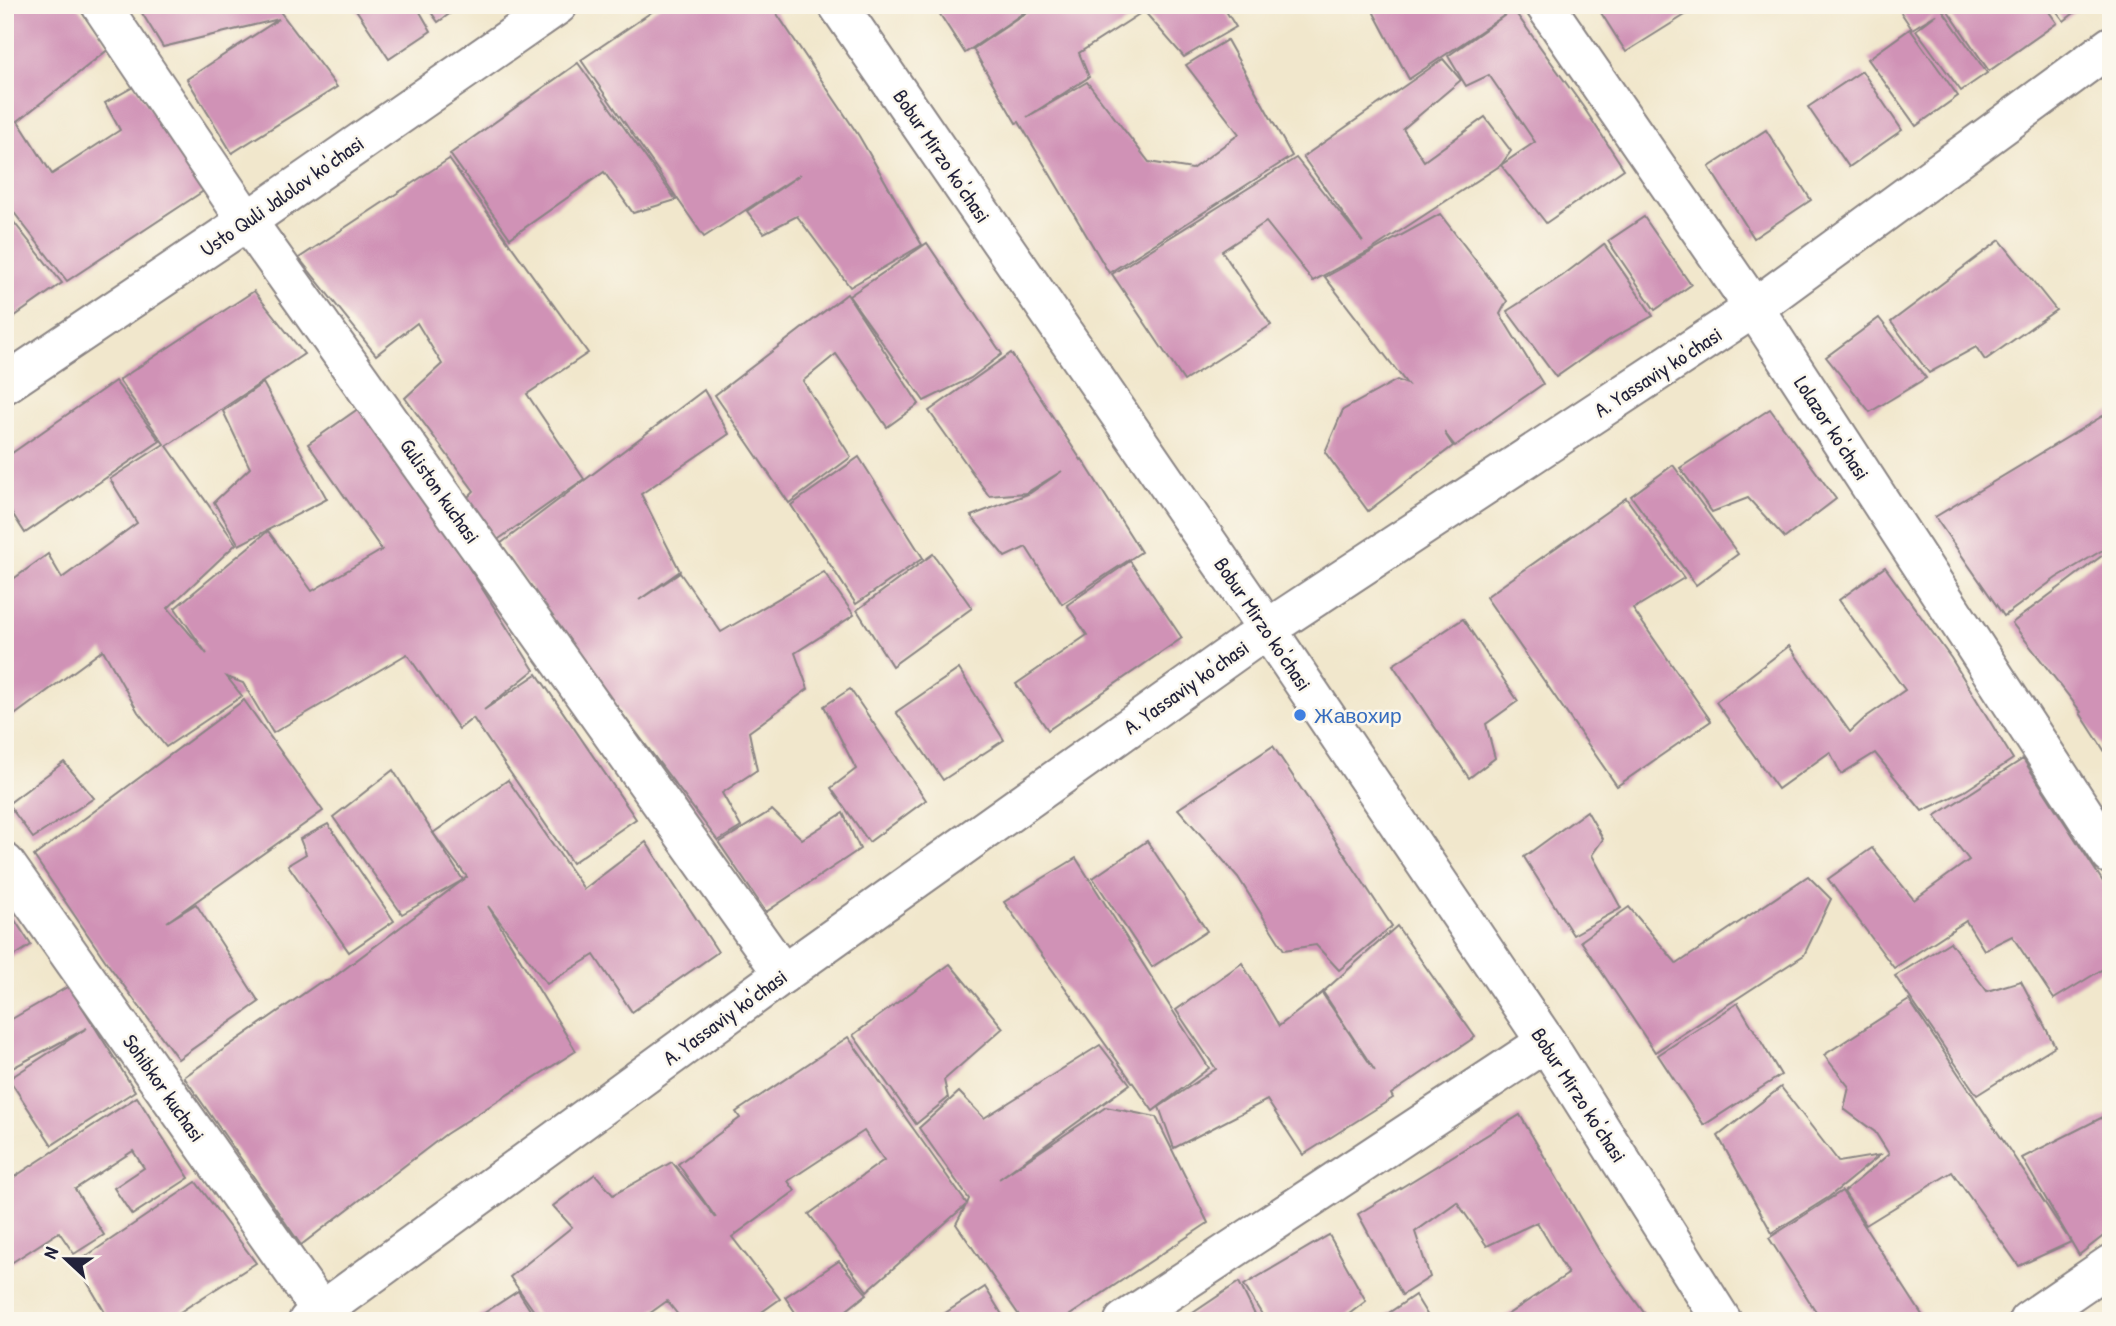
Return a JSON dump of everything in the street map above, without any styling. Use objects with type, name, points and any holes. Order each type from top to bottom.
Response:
[{"type":"street","name":"Guliston kuchasi","points":[[101,5],[247,221],[783,974]]},
{"type":"street","name":"Usto Quli Jalolov ko'chasi","points":[[5,384],[247,221],[558,5]]},
{"type":"street","name":"Bobur Mirzo ko'chasi","points":[[838,5],[1267,629],[1546,1042],[1722,1321]]},
{"type":"street","name":"Lolazor ko'chasi","points":[[1545,5],[1754,309],[2111,855]]},
{"type":"street","name":"A. Yassaviy ko'chasi","points":[[315,1316],[783,974],[1267,629],[1754,309],[2111,46]]},
{"type":"street","name":"Sohibkor kuchasi","points":[[5,863],[315,1316]]},
{"type":"street","points":[[1124,1321],[1546,1042]]},
{"type":"street","points":[[2028,1321],[2111,1264]]},
{"type":"building","points":[[5,5],[76,5],[110,48],[18,121],[52,174],[120,130],[105,103],[135,86],[205,190],[67,281],[5,201]]},
{"type":"building","points":[[137,5],[275,5],[337,87],[232,153],[187,79],[279,19],[163,47]]},
{"type":"building","points":[[353,5],[416,5],[431,31],[389,59]]},
{"type":"building","points":[[426,5],[462,5],[438,22]]},
{"type":"building","points":[[662,5],[771,5],[859,136],[922,245],[850,287],[797,216],[764,233],[747,211],[801,174],[704,237],[581,60]]},
{"type":"building","points":[[934,5],[1035,5],[965,53]]},
{"type":"building","points":[[1038,5],[1222,5],[1236,27],[1184,57],[1144,11],[1079,53],[1089,77],[1027,117],[1087,82],[1149,162],[1192,169],[1239,134],[1186,65],[1227,40],[1292,156],[1109,273],[973,49]]},
{"type":"building","points":[[1380,5],[1515,5],[1513,9],[1624,169],[1546,223],[1501,165],[1535,142],[1489,75],[1466,86],[1448,56],[1508,13],[1409,79],[1374,13]]},
{"type":"building","points":[[1596,5],[1701,5],[1626,52]]},
{"type":"building","points":[[1896,5],[1939,5],[1987,73],[1961,91],[1916,30],[1937,14],[1912,29]]},
{"type":"building","points":[[1950,5],[2044,5],[2057,23],[1989,71],[1946,8]]},
{"type":"building","points":[[2052,5],[2084,5],[2064,21]]},
{"type":"building","points":[[1910,29],[1958,96],[1916,126],[1868,59]]},
{"type":"building","points":[[1443,59],[1461,80],[1403,129],[1424,161],[1485,117],[1511,151],[1501,165],[1368,252],[1313,281],[1266,222],[1222,251],[1271,325],[1184,381],[1112,274],[1296,158],[1363,242],[1303,157]]},
{"type":"building","points":[[578,63],[676,200],[633,213],[604,172],[510,238],[450,154]]},
{"type":"building","points":[[1862,71],[1902,130],[1849,167],[1808,107]]},
{"type":"building","points":[[1766,130],[1811,200],[1754,238],[1709,167]]},
{"type":"building","points":[[449,159],[588,353],[527,394],[584,479],[496,541],[464,501],[474,491],[405,398],[442,364],[417,323],[376,355],[299,258]]},
{"type":"building","points":[[5,211],[62,283],[5,323]]},
{"type":"building","points":[[1440,214],[1507,301],[1500,314],[1543,384],[1455,446],[1444,432],[1453,446],[1368,511],[1325,452],[1343,410],[1397,380],[1407,384],[1325,277]]},
{"type":"building","points":[[1644,217],[1691,285],[1655,310],[1608,241]]},
{"type":"building","points":[[2000,240],[2056,310],[1985,360],[1976,347],[1929,373],[1891,322]]},
{"type":"building","points":[[927,243],[1002,354],[971,378],[924,401],[849,296]]},
{"type":"building","points":[[1604,244],[1653,316],[1609,340],[1556,377],[1507,311],[1562,276]]},
{"type":"building","points":[[254,291],[304,354],[167,446],[236,544],[168,608],[207,654],[175,608],[268,531],[312,591],[382,550],[308,444],[365,404],[534,670],[484,710],[537,674],[636,819],[572,863],[473,718],[459,729],[407,654],[273,733],[243,683],[227,677],[242,696],[166,747],[138,712],[103,650],[5,722],[5,585],[48,554],[62,578],[137,523],[110,479],[164,444],[119,380]]},
{"type":"building","points":[[847,294],[919,404],[887,427],[836,354],[803,381],[851,457],[789,503],[715,395]]},
{"type":"building","points":[[1879,318],[1926,378],[1870,412],[1826,357]]},
{"type":"building","points":[[1011,353],[1141,552],[1062,604],[1026,547],[1005,557],[971,516],[1030,493],[1062,471],[1026,493],[989,496],[929,411]]},
{"type":"building","points":[[115,381],[160,441],[25,533],[5,502],[5,458]]},
{"type":"building","points":[[263,383],[327,499],[239,545],[214,502],[250,468],[223,411]]},
{"type":"building","points":[[704,390],[729,434],[641,494],[680,571],[639,600],[680,573],[721,632],[824,572],[854,615],[795,653],[808,689],[749,732],[757,770],[722,793],[741,827],[718,841],[572,647],[500,544]]},
{"type":"building","points":[[1770,409],[1836,499],[1785,538],[1748,498],[1712,512],[1680,468]]},
{"type":"building","points":[[2111,411],[2111,545],[2056,578],[2004,616],[1935,517]]},
{"type":"building","points":[[859,457],[923,558],[856,604],[791,505]]},
{"type":"building","points":[[1673,465],[1738,554],[1696,585],[1631,496]]},
{"type":"building","points":[[1626,498],[1684,578],[1633,609],[1711,721],[1617,786],[1486,597]]},
{"type":"building","points":[[2111,549],[2111,761],[2081,712],[2012,623]]},
{"type":"building","points":[[933,554],[972,608],[892,666],[857,610]]},
{"type":"building","points":[[1130,561],[1182,638],[1048,730],[1016,684],[1087,635],[1067,605]]},
{"type":"building","points":[[1885,567],[1951,658],[2013,759],[1965,791],[1922,811],[1875,753],[1841,774],[1830,752],[1778,789],[1716,702],[1789,646],[1850,732],[1866,717],[1905,690],[1839,600]]},
{"type":"building","points":[[1463,619],[1518,701],[1486,724],[1495,758],[1469,778],[1393,665]]},
{"type":"building","points":[[959,669],[1004,740],[943,780],[896,712]]},
{"type":"building","points":[[850,689],[926,800],[869,842],[831,788],[856,769],[824,706]]},
{"type":"building","points":[[244,700],[323,811],[167,922],[196,904],[259,1002],[178,1059],[107,963],[34,856]]},
{"type":"building","points":[[1273,746],[1392,926],[1339,970],[1316,945],[1284,950],[1238,877],[1178,809]]},
{"type":"building","points":[[2023,759],[2111,894],[2111,964],[2054,999],[2012,936],[1984,950],[1966,921],[1894,968],[1828,879],[1872,848],[1914,900],[1969,860],[1935,816]]},
{"type":"building","points":[[64,762],[94,798],[33,838],[8,804]]},
{"type":"building","points":[[393,770],[463,880],[402,914],[333,817]]},
{"type":"building","points":[[508,780],[584,889],[646,842],[718,952],[632,1012],[594,955],[547,984],[488,906],[576,1051],[446,1134],[301,1245],[184,1077],[319,983],[330,980],[467,877],[433,833]]},
{"type":"building","points":[[772,810],[802,839],[843,813],[860,849],[766,912],[719,843]]},
{"type":"building","points":[[1587,811],[1603,839],[1592,855],[1621,908],[1573,935],[1524,857]]},
{"type":"building","points":[[328,824],[394,921],[349,952],[288,865],[306,854],[300,839]]},
{"type":"building","points":[[1147,841],[1207,931],[1152,967],[1093,878]]},
{"type":"building","points":[[1076,858],[1209,1068],[1153,1111],[1004,902]]},
{"type":"building","points":[[1808,876],[1831,899],[1804,955],[1655,1052],[1581,941],[1629,907],[1677,964]]},
{"type":"building","points":[[5,905],[31,945],[5,962]]},
{"type":"building","points":[[1397,926],[1475,1037],[1391,1094],[1393,1098],[1303,1155],[1267,1100],[1174,1148],[1159,1107],[1216,1069],[1176,1010],[1242,963],[1279,1026],[1322,993],[1375,1071],[1323,992]]},
{"type":"building","points":[[1950,942],[1987,991],[2021,981],[2055,1046],[1977,1095],[1895,976]]},
{"type":"building","points":[[950,964],[1003,1028],[944,1080],[948,1098],[916,1124],[853,1035]]},
{"type":"building","points":[[69,986],[135,1091],[52,1145],[9,1079],[87,1028],[5,1072],[5,1023]]},
{"type":"building","points":[[1909,1000],[2071,1242],[2019,1266],[1952,1172],[1866,1225],[1844,1192],[1889,1154],[1875,1132],[1844,1109],[1849,1087],[1824,1055]]},
{"type":"building","points":[[1738,1003],[1781,1075],[1704,1125],[1658,1055]]},
{"type":"building","points":[[848,1037],[967,1204],[969,1199],[919,1128],[959,1092],[984,1118],[1100,1045],[1130,1084],[999,1179],[1106,1107],[1156,1117],[1208,1223],[1061,1321],[1023,1321],[956,1224],[966,1205],[867,1291],[809,1214],[884,1160],[864,1131],[788,1181],[795,1191],[732,1237],[780,1299],[749,1321],[683,1321],[667,1301],[639,1321],[541,1321],[510,1277],[572,1227],[553,1206],[595,1174],[613,1195],[672,1162],[716,1218],[678,1164],[740,1118],[736,1112]]},
{"type":"building","points":[[1781,1087],[1839,1162],[1880,1155],[1829,1197],[1772,1233],[1718,1136]]},
{"type":"building","points":[[137,1097],[189,1178],[132,1215],[114,1188],[144,1168],[133,1151],[75,1189],[104,1235],[74,1254],[59,1232],[5,1267],[5,1183]]},
{"type":"building","points":[[2111,1113],[2111,1230],[2079,1255],[2022,1158]]},
{"type":"building","points":[[1520,1115],[1600,1252],[1650,1321],[1498,1321],[1568,1274],[1537,1222],[1487,1246],[1457,1202],[1415,1232],[1430,1277],[1402,1295],[1358,1214]]},
{"type":"building","points":[[196,1182],[256,1263],[166,1321],[110,1321],[76,1263]]},
{"type":"building","points":[[1842,1191],[1926,1321],[1822,1321],[1769,1238]]},
{"type":"building","points":[[1329,1235],[1366,1301],[1340,1321],[1266,1321],[1244,1285]]},
{"type":"building","points":[[839,1261],[867,1294],[833,1321],[801,1321],[785,1297]]},
{"type":"building","points":[[1239,1282],[1258,1321],[1181,1321]]},
{"type":"building","points":[[985,1287],[1006,1321],[933,1321]]},
{"type":"building","points":[[518,1291],[537,1321],[472,1321]]},
{"type":"building","points":[[1415,1295],[1431,1321],[1377,1321]]},
{"type":"place","name":"Жавохир","points":[[1300,715]]}]
